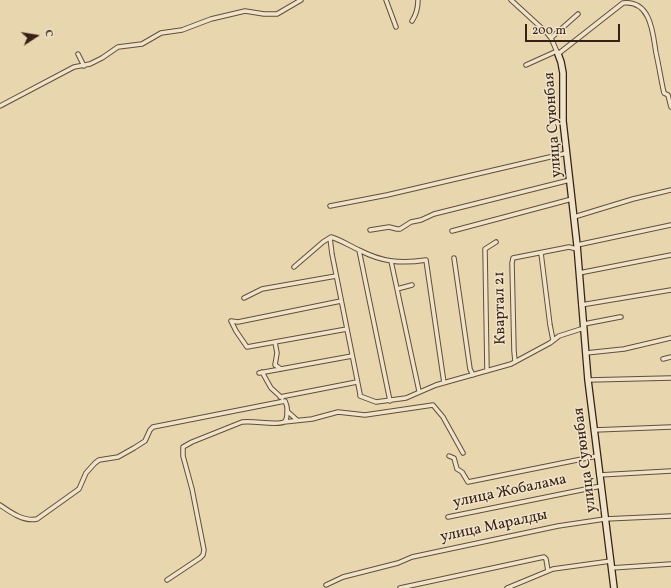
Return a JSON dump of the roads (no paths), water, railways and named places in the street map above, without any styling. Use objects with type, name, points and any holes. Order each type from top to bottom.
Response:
[{"type":"street","points":[[0,106],[71,68],[84,66],[102,58],[118,47],[142,44],[161,33],[182,30],[211,19],[245,11],[264,14],[277,14],[301,0]]},
{"type":"street","points":[[386,0],[396,27]]},
{"type":"street","points":[[412,20],[418,6],[418,0]]},
{"type":"street","points":[[526,65],[557,53],[623,2],[628,0],[641,6],[650,17],[664,93],[670,96],[671,107]]},
{"type":"street","name":"улица Суюнбая","points":[[512,1],[551,38],[561,62],[563,73],[562,100],[577,247],[588,380],[614,588]]},
{"type":"street","points":[[551,38],[578,14]]},
{"type":"street","points":[[78,54],[84,66]]},
{"type":"street","points":[[330,206],[387,195],[567,153]]},
{"type":"street","points":[[370,230],[388,227],[400,229],[414,220],[421,220],[434,214],[570,180]]},
{"type":"street","points":[[574,216],[671,190]]},
{"type":"street","points":[[452,231],[572,199]]},
{"type":"street","points":[[553,340],[541,253],[569,247],[577,247],[671,225]]},
{"type":"street","points":[[330,238],[360,396],[376,402],[406,398],[444,383],[505,366],[559,336],[584,326],[621,317]]},
{"type":"street","points":[[294,267],[314,249],[330,238],[341,241],[377,258],[391,261],[427,261],[444,383]]},
{"type":"street","points":[[486,371],[485,249],[496,242]]},
{"type":"street","points":[[359,250],[390,401]]},
{"type":"street","name":"Квартал 21","points":[[515,361],[513,258],[541,253]]},
{"type":"street","points":[[579,273],[671,256]]},
{"type":"street","points":[[454,258],[470,369],[473,375]]},
{"type":"street","points":[[391,261],[419,392]]},
{"type":"street","points":[[244,298],[262,289],[336,276]]},
{"type":"street","points":[[396,289],[412,286]]},
{"type":"street","points":[[398,295],[406,287]]},
{"type":"street","points":[[581,305],[671,290]]},
{"type":"street","points":[[341,301],[238,322],[231,321],[247,347],[347,328]]},
{"type":"street","points":[[586,353],[624,348],[671,338]]},
{"type":"street","points":[[274,342],[277,353],[275,365],[281,369]]},
{"type":"street","points":[[284,422],[287,419],[288,411],[285,401],[267,383],[261,373],[352,356]]},
{"type":"street","points":[[663,359],[671,357]]},
{"type":"street","points":[[588,380],[671,378]]},
{"type":"street","points":[[280,397],[357,382]]},
{"type":"street","points":[[0,505],[23,518],[31,520],[37,519],[79,489],[88,469],[95,463],[99,460],[118,457],[145,441],[151,428],[285,401]]},
{"type":"street","points":[[167,580],[200,558],[203,555],[204,550],[192,489],[183,456],[183,447],[192,442],[242,422],[250,421],[278,423],[312,419],[338,412],[365,414],[433,405],[443,417],[463,452]]},
{"type":"street","points":[[288,411],[297,420]]},
{"type":"street","points":[[594,430],[671,427]]},
{"type":"street","points":[[449,456],[454,458],[457,469],[462,472],[468,482],[597,456]]},
{"type":"street","points":[[599,475],[671,471]]},
{"type":"street","name":"улица Жобалама","points":[[448,517],[601,486]]},
{"type":"street","name":"улица Маралды","points":[[326,585],[343,578],[398,563],[412,556],[551,527],[605,519],[671,516]]},
{"type":"street","points":[[400,588],[544,557],[546,559],[548,571]]},
{"type":"street","points":[[507,588],[548,571],[568,566],[610,561]]},
{"type":"street","points":[[612,568],[671,564]]}]
